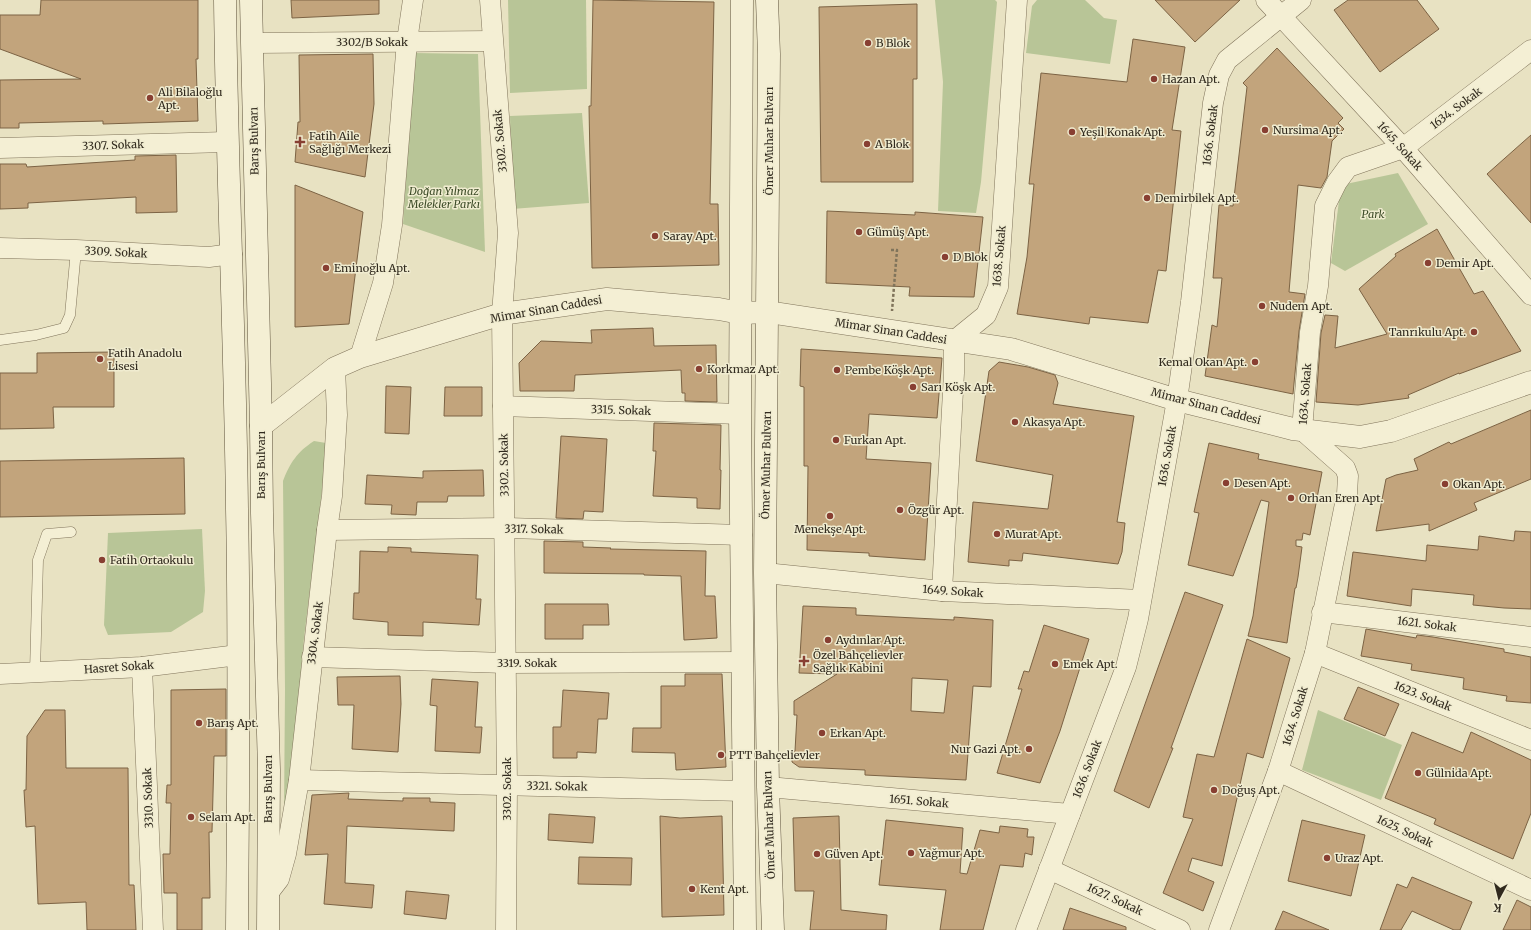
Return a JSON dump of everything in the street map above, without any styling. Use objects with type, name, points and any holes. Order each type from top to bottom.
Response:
[{"type":"main road","points":[[225,0],[227,142],[232,254],[237,510],[237,930]]},
{"type":"main road","name":"Barış Bulvarı","points":[[251,0],[268,770],[268,930]]},
{"type":"main road","points":[[742,0],[740,414],[745,930]]},
{"type":"main road","name":"Ömer Muhar Bulvarı","points":[[767,0],[770,54],[764,573],[768,787],[773,930]]},
{"type":"main road","name":"Mimar Sinan Caddesi","points":[[261,426],[335,368],[360,357],[502,314],[607,299],[719,309],[740,313],[768,312],[1011,349],[1177,400],[1302,430],[1360,437],[1391,432],[1531,382]]},
{"type":"street","points":[[360,357],[383,283],[392,225],[407,41],[413,0]]},
{"type":"street","name":"3302. Sokak","points":[[490,0],[508,233],[502,314],[507,785],[506,930]]},
{"type":"street","name":"1638. Sokak","points":[[954,341],[986,315],[998,287],[1016,0]]},
{"type":"street","name":"1645. Sokak","points":[[1266,0],[1403,148],[1531,295]]},
{"type":"street","name":"1636. Sokak","points":[[1026,930],[1126,667],[1141,600],[1177,400],[1191,302],[1213,102],[1219,75],[1227,60],[1301,0]]},
{"type":"street","name":"3302/B Sokak","points":[[252,43],[492,41]]},
{"type":"street","name":"1634. Sokak","points":[[1219,930],[1278,771],[1315,653],[1322,612],[1347,494],[1348,476],[1345,468],[1302,430],[1310,332],[1318,286],[1325,206],[1337,182],[1348,166],[1403,148],[1531,50]]},
{"type":"street","name":"3307. Sokak","points":[[0,148],[227,142]]},
{"type":"street","name":"3309. Sokak","points":[[0,248],[76,250],[209,257],[232,254]]},
{"type":"street","points":[[942,591],[954,373],[954,341]]},
{"type":"street","name":"3304. Sokak","points":[[269,892],[279,879],[286,854],[299,780],[312,657],[332,496],[337,415],[335,368]]},
{"type":"street","name":"3315. Sokak","points":[[503,406],[740,414]]},
{"type":"street","name":"3317. Sokak","points":[[327,530],[505,528],[742,535]]},
{"type":"street","name":"1649. Sokak","points":[[764,573],[942,591],[1141,600]]},
{"type":"street","name":"1621. Sokak","points":[[1322,612],[1531,637]]},
{"type":"street","name":"1623. Sokak","points":[[1315,653],[1531,740]]},
{"type":"street","name":"Hasret Sokak","points":[[0,674],[142,667],[238,655]]},
{"type":"street","name":"3319. Sokak","points":[[312,657],[506,664],[743,662]]},
{"type":"street","name":"3310. Sokak","points":[[142,667],[153,930]]},
{"type":"street","name":"1625. Sokak","points":[[1278,771],[1531,890]]},
{"type":"street","name":"3321. Sokak","points":[[299,780],[744,791]]},
{"type":"street","name":"1651. Sokak","points":[[768,787],[1070,814]]},
{"type":"street","name":"1627. Sokak","points":[[1049,869],[1180,930]]},
{"type":"lane","points":[[0,340],[36,335],[64,328],[70,315],[76,250]]},
{"type":"lane","points":[[35,672],[38,560],[47,534],[71,532]]},
{"type":"path","points":[[891,250],[897,250],[891,331]]},
{"type":"green space","points":[[508,0],[586,0],[587,89],[510,93]]},
{"type":"green space","points":[[935,0],[995,0],[997,2],[981,182],[976,213],[938,211],[943,82]]},
{"type":"green space","points":[[1037,0],[1085,0],[1104,18],[1117,20],[1110,64],[1026,53],[1032,6]]},
{"type":"green space","name":"Doğan Yılmaz Melekler Parkı","points":[[414,53],[478,54],[485,252],[403,224]]},
{"type":"green space","points":[[582,113],[589,203],[512,209],[510,116]]},
{"type":"green space","name":"Park","points":[[1398,173],[1428,224],[1345,271],[1331,263],[1341,185]]},
{"type":"green space","points":[[314,441],[326,443],[326,458],[304,638],[288,815],[284,815],[285,689],[283,481],[295,458],[303,449]]},
{"type":"green space","points":[[202,529],[205,591],[203,612],[171,632],[108,635],[104,625],[108,533]]},
{"type":"green space","points":[[1318,710],[1402,745],[1381,800],[1302,770]]},
{"type":"building","points":[[41,0],[198,0],[198,59],[196,59],[198,121],[103,124],[103,121],[19,123],[19,128],[0,128],[0,80],[81,79],[0,49],[0,15],[40,15]]},
{"type":"building","points":[[291,0],[379,0],[379,14],[292,18]]},
{"type":"building","points":[[593,0],[714,2],[710,204],[718,204],[719,265],[592,268],[589,106],[591,106]]},
{"type":"building","points":[[1155,0],[1240,0],[1195,42]]},
{"type":"building","points":[[1348,0],[1417,0],[1439,29],[1380,72],[1334,10]]},
{"type":"building","points":[[917,4],[917,79],[913,79],[913,182],[821,182],[819,7]]},
{"type":"building","points":[[1133,39],[1185,47],[1172,130],[1181,131],[1166,271],[1158,270],[1148,323],[1090,317],[1089,324],[1017,314],[1027,257],[1034,184],[1029,184],[1041,73],[1127,82]]},
{"type":"building","points":[[1277,48],[1343,118],[1338,123],[1344,129],[1332,141],[1327,177],[1321,188],[1298,185],[1289,292],[1305,294],[1299,331],[1293,394],[1205,376],[1212,325],[1217,327],[1222,278],[1213,278],[1219,205],[1233,206],[1247,87],[1243,83]]},
{"type":"building","points":[[373,54],[374,104],[365,177],[295,162],[298,122],[300,122],[299,55]]},
{"type":"building","points":[[1531,135],[1531,223],[1487,174]]},
{"type":"building","points":[[176,155],[177,212],[136,213],[136,197],[28,203],[28,208],[0,209],[0,164],[26,164],[27,167],[135,160],[135,156]]},
{"type":"building","name":"Eminoğlu Apt.","points":[[295,185],[363,212],[349,324],[295,327]]},
{"type":"building","points":[[827,211],[915,215],[915,212],[983,217],[974,297],[909,296],[910,287],[826,283]]},
{"type":"building","points":[[1437,229],[1474,294],[1483,291],[1521,351],[1459,373],[1408,395],[1409,398],[1358,405],[1316,402],[1321,333],[1325,315],[1338,316],[1335,348],[1387,334],[1359,289],[1396,256],[1395,254]]},
{"type":"building","points":[[653,328],[654,346],[716,345],[717,402],[685,401],[685,393],[682,393],[681,370],[575,375],[574,391],[520,391],[519,363],[541,341],[592,343],[591,330]]},
{"type":"building","points":[[801,349],[942,358],[937,418],[869,414],[866,459],[931,463],[925,560],[869,556],[869,553],[807,550],[808,466],[804,466],[804,387],[800,386]]},
{"type":"building","points":[[114,352],[114,407],[53,407],[54,428],[0,429],[0,373],[37,373],[37,353]]},
{"type":"building","points":[[999,362],[1028,367],[1055,375],[1058,383],[1053,404],[1134,416],[1117,522],[1125,523],[1122,552],[1118,564],[1023,553],[1022,561],[1009,560],[1009,566],[968,562],[973,502],[1048,509],[1053,475],[976,461],[989,371]]},
{"type":"building","points":[[386,386],[411,387],[409,434],[385,433]]},
{"type":"building","points":[[445,387],[482,387],[482,416],[444,416]]},
{"type":"building","points":[[1531,410],[1531,479],[1474,503],[1477,510],[1429,531],[1429,524],[1376,531],[1386,479],[1418,470],[1414,459],[1449,442],[1451,444]]},
{"type":"building","points":[[654,423],[721,425],[720,509],[697,508],[697,498],[653,496],[656,451],[653,451]]},
{"type":"building","points":[[561,436],[607,439],[603,512],[584,511],[583,519],[556,518]]},
{"type":"building","points":[[1209,443],[1259,454],[1258,459],[1322,472],[1310,535],[1303,533],[1302,540],[1296,540],[1296,546],[1302,547],[1287,643],[1248,636],[1253,616],[1269,502],[1261,500],[1233,576],[1188,565],[1199,513],[1194,512]]},
{"type":"building","points":[[184,458],[185,514],[0,517],[0,461]]},
{"type":"building","points":[[483,470],[484,496],[448,496],[447,502],[417,502],[416,515],[391,514],[392,505],[365,504],[367,475],[423,478],[423,471]]},
{"type":"building","points":[[1515,531],[1531,532],[1531,609],[1473,605],[1474,595],[1412,589],[1411,606],[1347,596],[1353,552],[1426,561],[1427,545],[1478,550],[1479,536],[1514,541]]},
{"type":"building","points":[[544,541],[583,542],[583,547],[611,548],[610,549],[706,551],[705,596],[715,596],[717,638],[684,640],[681,576],[544,573]]},
{"type":"building","points":[[388,547],[411,548],[411,552],[478,555],[476,599],[481,599],[479,625],[423,622],[423,636],[388,635],[388,622],[353,619],[354,593],[359,593],[360,551],[388,552]]},
{"type":"building","points":[[1185,592],[1223,605],[1171,748],[1173,748],[1149,808],[1114,791]]},
{"type":"building","points":[[545,604],[608,604],[609,625],[583,625],[583,639],[545,639]]},
{"type":"building","points":[[803,606],[856,608],[856,615],[954,620],[954,617],[993,620],[991,687],[973,686],[966,780],[865,775],[865,770],[799,767],[792,762],[792,751],[795,751],[797,715],[794,715],[794,701],[837,674],[799,673]],"holes":[[[912,678],[948,680],[944,713],[911,711]]]},
{"type":"building","points":[[1044,625],[1089,639],[1060,731],[1040,783],[997,773],[1022,689],[1018,689],[1024,671],[1029,672]]},
{"type":"building","points":[[1366,629],[1416,638],[1417,635],[1433,637],[1504,649],[1504,652],[1531,657],[1531,703],[1506,701],[1507,696],[1463,689],[1464,678],[1411,670],[1412,664],[1361,656]]},
{"type":"building","points":[[1247,639],[1290,658],[1263,758],[1247,753],[1222,866],[1192,858],[1188,871],[1214,882],[1203,911],[1163,893],[1193,819],[1183,817],[1197,754],[1214,757]]},
{"type":"building","points":[[685,674],[722,674],[726,767],[676,770],[675,753],[632,752],[633,728],[661,728],[661,686],[685,686]]},
{"type":"building","points":[[400,676],[401,704],[398,752],[352,749],[354,705],[338,705],[337,677]]},
{"type":"building","points":[[432,679],[478,682],[475,727],[482,727],[480,753],[435,751],[437,706],[430,705]]},
{"type":"building","points":[[1358,687],[1399,704],[1385,736],[1344,719]]},
{"type":"building","points":[[226,689],[226,756],[214,756],[212,832],[209,832],[210,898],[202,898],[202,930],[177,930],[177,893],[164,893],[163,854],[170,854],[171,803],[166,803],[167,785],[171,785],[171,690]]},
{"type":"building","points":[[563,690],[609,693],[607,719],[598,719],[596,753],[577,752],[577,758],[553,758],[553,727],[561,727]]},
{"type":"building","points":[[45,710],[65,710],[66,768],[128,768],[129,885],[134,885],[136,930],[87,930],[86,902],[38,904],[35,826],[26,827],[24,790],[26,790],[27,736]]},
{"type":"building","points":[[1412,732],[1463,753],[1471,732],[1531,760],[1531,813],[1513,859],[1434,824],[1436,819],[1385,798]]},
{"type":"building","points":[[349,793],[348,799],[403,801],[403,798],[430,798],[430,802],[455,803],[454,831],[347,826],[345,883],[374,885],[372,908],[324,904],[328,854],[305,855],[312,795]]},
{"type":"building","points":[[549,814],[595,817],[593,843],[548,840]]},
{"type":"building","name":"Kent Apt.","points":[[660,816],[680,818],[722,816],[724,915],[662,917]]},
{"type":"building","name":"Güven Apt.","points":[[839,816],[841,910],[887,915],[886,930],[810,930],[814,891],[795,891],[793,818]]},
{"type":"building","points":[[886,820],[963,828],[960,873],[967,874],[980,830],[999,833],[1000,826],[1028,829],[1027,837],[1034,837],[1032,855],[1025,853],[1023,867],[1000,865],[983,930],[940,930],[946,890],[879,885]]},
{"type":"building","name":"Uraz Apt.","points":[[1302,820],[1365,835],[1351,896],[1288,881]]},
{"type":"building","points":[[579,857],[632,858],[631,885],[578,884]]},
{"type":"building","points":[[1412,877],[1472,902],[1460,930],[1454,930],[1412,911],[1401,930],[1380,930],[1397,884],[1407,888]]},
{"type":"building","points":[[406,891],[449,895],[446,919],[404,914]]},
{"type":"building","points":[[1517,900],[1531,907],[1531,930],[1503,930]]},
{"type":"building","points":[[1070,908],[1126,927],[1126,930],[1063,930]]},
{"type":"building","points":[[1283,911],[1329,930],[1275,930]]},
{"type":"place","name":"B Blok","points":[[868,43]]},
{"type":"place","name":"Hazan Apt.","points":[[1154,79]]},
{"type":"place","name":"Ali Bilaloğlu Apt.","points":[[150,98]]},
{"type":"place","name":"Nursima Apt.","points":[[1265,130]]},
{"type":"place","name":"Yeşil Konak Apt.","points":[[1072,132]]},
{"type":"place","name":"Fatih Aile Sağlığı Merkezi","points":[[300,142]]},
{"type":"place","name":"A Blok","points":[[867,144]]},
{"type":"place","name":"Demirbilek Apt.","points":[[1147,198]]},
{"type":"place","name":"Gümüş Apt.","points":[[859,232]]},
{"type":"place","name":"Saray Apt.","points":[[655,236]]},
{"type":"place","name":"D Blok","points":[[945,257]]},
{"type":"place","name":"Demir Apt.","points":[[1428,263]]},
{"type":"place","name":"Eminoğlu Apt.","points":[[326,268]]},
{"type":"place","name":"Nudem Apt.","points":[[1262,306]]},
{"type":"place","name":"Tanrıkulu Apt.","points":[[1474,332]]},
{"type":"place","name":"Fatih Anadolu Lisesi","points":[[100,359]]},
{"type":"place","name":"Kemal Okan Apt.","points":[[1255,362]]},
{"type":"place","name":"Korkmaz Apt.","points":[[699,369]]},
{"type":"place","name":"Pembe Köşk Apt.","points":[[837,370]]},
{"type":"place","name":"Sarı Köşk Apt.","points":[[913,387]]},
{"type":"place","name":"Akasya Apt.","points":[[1015,422]]},
{"type":"place","name":"Furkan Apt.","points":[[836,440]]},
{"type":"place","name":"Desen Apt.","points":[[1226,483]]},
{"type":"place","name":"Okan Apt.","points":[[1445,484]]},
{"type":"place","name":"Orhan Eren Apt.","points":[[1291,498]]},
{"type":"place","name":"Özgür Apt.","points":[[900,510]]},
{"type":"place","name":"Menekşe Apt.","points":[[830,516]]},
{"type":"place","name":"Murat Apt.","points":[[997,534]]},
{"type":"place","name":"Fatih Ortaokulu","points":[[102,560]]},
{"type":"place","name":"Aydınlar Apt.","points":[[828,640]]},
{"type":"place","name":"Özel Bahçelievler Sağlık Kabini","points":[[804,661]]},
{"type":"place","name":"Emek Apt.","points":[[1055,664]]},
{"type":"place","name":"Barış Apt.","points":[[199,723]]},
{"type":"place","name":"Erkan Apt.","points":[[822,733]]},
{"type":"place","name":"Nur Gazi Apt.","points":[[1029,749]]},
{"type":"place","name":"PTT Bahçelievler","points":[[721,755]]},
{"type":"place","name":"Gülnida Apt.","points":[[1418,773]]},
{"type":"place","name":"Doğuş Apt.","points":[[1214,790]]},
{"type":"place","name":"Selam Apt.","points":[[191,817]]},
{"type":"place","name":"Yağmur Apt.","points":[[911,853]]},
{"type":"place","name":"Güven Apt.","points":[[817,854]]},
{"type":"place","name":"Uraz Apt.","points":[[1327,858]]},
{"type":"place","name":"Kent Apt.","points":[[692,889]]}]
